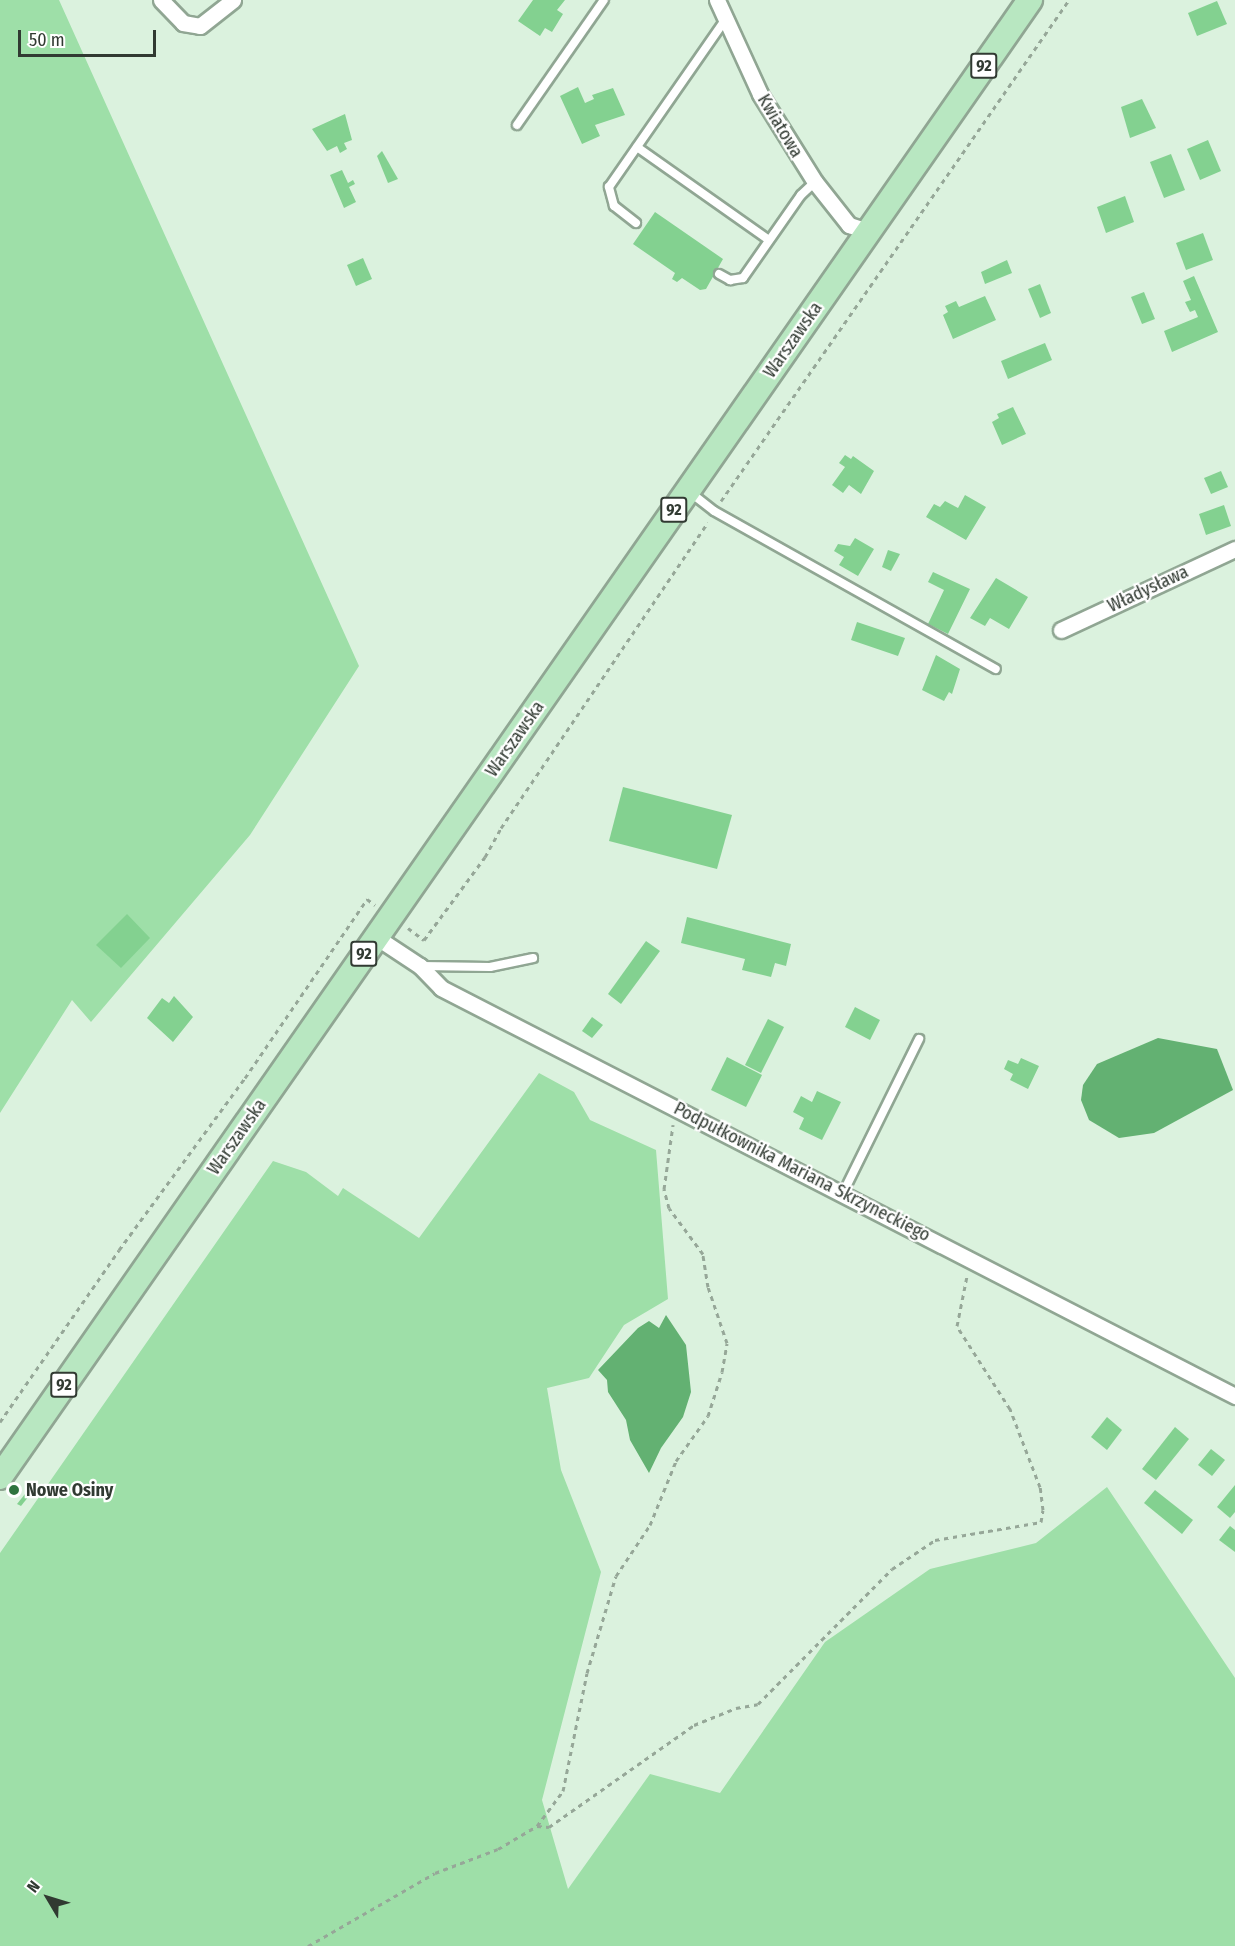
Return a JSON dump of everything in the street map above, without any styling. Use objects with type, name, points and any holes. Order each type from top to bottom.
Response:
[{"type":"main road","name":"Warszawska","points":[[0,1477],[1030,0]]},
{"type":"street","points":[[161,0],[183,23],[200,26],[232,0]]},
{"type":"street","name":"Kwiatowa","points":[[717,0],[760,94],[815,182],[849,225],[868,231]]},
{"type":"street","name":"Władysława","points":[[1060,630],[1235,549]]},
{"type":"street","name":"Podpułkownika Mariana Skrzyneckiego","points":[[376,937],[420,966],[441,988],[677,1110],[973,1258],[1235,1396]]},
{"type":"lane","points":[[517,125],[604,0]]},
{"type":"lane","points":[[636,223],[614,206],[609,188],[725,20]]},
{"type":"lane","points":[[637,147],[769,240]]},
{"type":"lane","points":[[719,274],[730,280],[743,278],[801,195],[815,182]]},
{"type":"lane","points":[[688,490],[714,512],[996,669]]},
{"type":"lane","points":[[420,966],[490,967],[533,958]]},
{"type":"lane","points":[[843,1193],[919,1039]]},
{"type":"path","points":[[405,926],[424,940],[485,857],[714,512],[1069,0]]},
{"type":"path","points":[[0,1422],[119,1250],[245,1078],[367,899]]},
{"type":"path","points":[[308,1946],[435,1873],[498,1849],[537,1826],[563,1791],[587,1673],[616,1576],[650,1525],[676,1461],[708,1416],[722,1372],[727,1343],[708,1287],[703,1254],[669,1208],[664,1189],[677,1110]]},
{"type":"path","points":[[537,1826],[549,1827],[694,1725],[736,1708],[758,1704],[892,1569],[935,1540],[1041,1522],[1040,1487],[1014,1417],[1001,1390],[957,1326],[957,1308],[973,1258]]},
{"type":"shaded area","points":[[0,0],[59,0],[359,666],[250,835],[91,1022],[72,1000],[0,1113]]},
{"type":"shaded area","points":[[1158,1038],[1217,1049],[1233,1090],[1154,1133],[1119,1138],[1089,1120],[1081,1100],[1083,1085],[1097,1064]]},
{"type":"shaded area","points":[[539,1073],[574,1092],[590,1120],[656,1150],[668,1299],[624,1325],[589,1378],[547,1388],[561,1470],[601,1572],[542,1800],[568,1889],[650,1774],[720,1793],[825,1642],[930,1569],[1036,1543],[1107,1487],[1235,1678],[1235,1946],[0,1946],[0,1553],[273,1161],[306,1172],[338,1196],[343,1188],[419,1238]]},
{"type":"shaded area","points":[[666,1315],[686,1345],[691,1392],[683,1417],[661,1448],[649,1473],[630,1440],[626,1420],[608,1392],[607,1380],[598,1370],[638,1328],[649,1321],[659,1328]]},
{"type":"building","points":[[533,0],[565,0],[557,10],[563,14],[552,32],[545,28],[540,36],[518,21]]},
{"type":"building","points":[[1217,1],[1227,24],[1197,36],[1188,13]]},
{"type":"building","points":[[578,87],[585,103],[594,99],[592,95],[613,88],[625,115],[595,125],[600,136],[582,144],[560,96]]},
{"type":"building","points":[[1142,99],[1156,128],[1130,138],[1121,107]]},
{"type":"building","points":[[345,114],[352,140],[344,143],[347,149],[340,153],[337,146],[327,151],[312,129]]},
{"type":"building","points":[[1208,140],[1221,171],[1200,180],[1187,149]]},
{"type":"building","points":[[382,151],[398,179],[388,183],[377,156]]},
{"type":"building","points":[[1171,154],[1185,190],[1164,198],[1150,162]]},
{"type":"building","points":[[342,170],[348,183],[353,180],[355,184],[349,187],[356,202],[344,208],[330,175]]},
{"type":"building","points":[[1125,196],[1134,222],[1106,233],[1097,207]]},
{"type":"building","points":[[655,212],[723,259],[706,289],[700,290],[682,278],[677,282],[672,279],[675,273],[633,244]]},
{"type":"building","points":[[1203,233],[1213,260],[1186,270],[1176,243]]},
{"type":"building","points":[[363,258],[372,279],[356,286],[347,265]]},
{"type":"building","points":[[1007,260],[1012,273],[985,284],[981,272]]},
{"type":"building","points":[[1194,276],[1218,332],[1172,352],[1164,331],[1198,317],[1195,310],[1190,312],[1185,302],[1191,300],[1183,281]]},
{"type":"building","points":[[1040,284],[1051,313],[1040,318],[1028,289]]},
{"type":"building","points":[[1144,292],[1155,319],[1142,324],[1131,297]]},
{"type":"building","points":[[985,296],[996,320],[953,339],[943,315],[948,312],[945,306],[956,301],[959,307]]},
{"type":"building","points":[[1045,343],[1052,360],[1008,379],[1001,361]]},
{"type":"building","points":[[1013,407],[1026,434],[1002,445],[992,422],[999,418],[997,414]]},
{"type":"building","points":[[845,455],[851,459],[853,456],[874,471],[861,494],[849,485],[843,493],[832,485],[845,467],[839,463]]},
{"type":"building","points":[[1221,471],[1228,487],[1211,494],[1204,478]]},
{"type":"building","points":[[965,495],[986,507],[966,540],[926,517],[934,504],[940,507],[945,501],[958,508]]},
{"type":"building","points":[[1224,505],[1231,526],[1206,535],[1199,514]]},
{"type":"building","points":[[855,538],[874,549],[858,576],[839,565],[844,557],[834,551],[838,544],[850,546]]},
{"type":"building","points":[[888,550],[900,554],[891,571],[882,567]]},
{"type":"building","points":[[933,572],[970,589],[948,634],[928,624],[944,590],[928,582]]},
{"type":"building","points":[[996,578],[1028,597],[1009,629],[990,618],[985,626],[970,618]]},
{"type":"building","points":[[857,622],[905,638],[898,656],[851,640]]},
{"type":"building","points":[[936,655],[960,669],[952,694],[949,692],[944,701],[922,690]]},
{"type":"building","points":[[623,787],[732,815],[717,869],[609,841]]},
{"type":"building","points":[[127,914],[150,938],[121,968],[96,945]]},
{"type":"building","points":[[687,917],[791,944],[786,966],[775,963],[771,977],[742,970],[745,959],[681,943]]},
{"type":"building","points":[[646,941],[660,951],[621,1004],[608,994]]},
{"type":"building","points":[[174,996],[193,1017],[173,1042],[147,1018],[162,998],[169,1003]]},
{"type":"building","points":[[855,1007],[880,1020],[870,1040],[845,1027]]},
{"type":"building","points":[[592,1017],[603,1025],[592,1038],[582,1031]]},
{"type":"building","points":[[768,1019],[784,1027],[761,1073],[745,1065]]},
{"type":"building","points":[[727,1057],[762,1075],[746,1107],[711,1090]]},
{"type":"building","points":[[1021,1058],[1039,1066],[1028,1089],[1010,1080],[1013,1074],[1004,1069],[1008,1060],[1018,1064]]},
{"type":"building","points":[[817,1091],[841,1102],[822,1140],[799,1129],[804,1118],[793,1112],[801,1096],[812,1102]]},
{"type":"building","points":[[1107,1417],[1122,1430],[1107,1450],[1091,1437]]},
{"type":"building","points":[[1175,1427],[1189,1439],[1156,1480],[1142,1469]]},
{"type":"building","points":[[1211,1449],[1225,1460],[1212,1476],[1198,1465]]},
{"type":"building","points":[[1235,1485],[1235,1512],[1230,1518],[1217,1507]]},
{"type":"building","points":[[1155,1490],[1193,1520],[1182,1534],[1144,1503]]},
{"type":"building","points":[[25,1494],[29,1496],[21,1506],[17,1504]]},
{"type":"building","points":[[1230,1526],[1235,1530],[1235,1552],[1219,1540]]},
{"type":"place","name":"Nowe Osiny","points":[[14,1490]]}]
